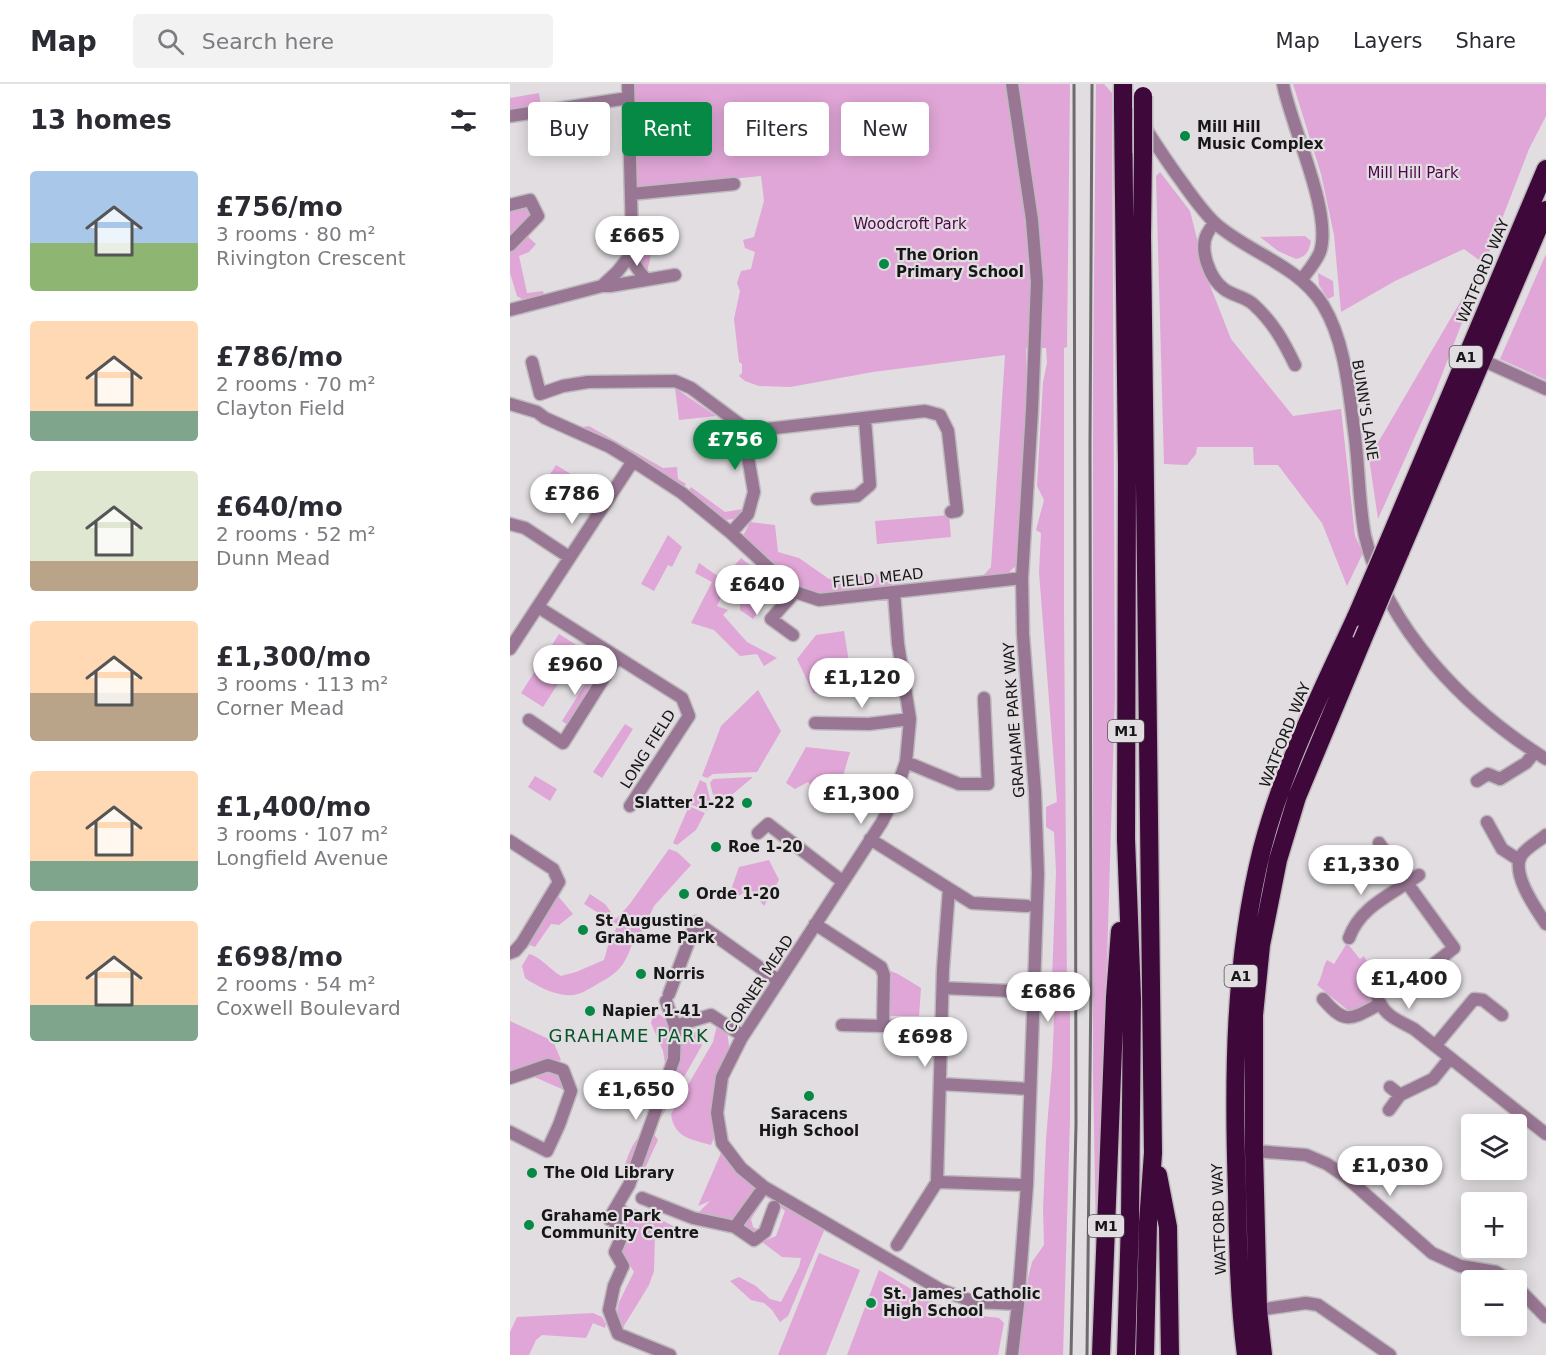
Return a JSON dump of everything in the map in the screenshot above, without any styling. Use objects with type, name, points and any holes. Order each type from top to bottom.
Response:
[{"type":"highway","name":"M1","points":[[1123,84],[1127,468],[1126,839],[1132,999],[1126,1355]]},
{"type":"highway","name":"M1","points":[[1143,84],[1142,236],[1153,1153],[1145,1355]]},
{"type":"highway","name":"WATFORD WAY","points":[[1263,1355],[1258,1310],[1254,1150],[1254,1015],[1261,945],[1278,860],[1297,797],[1362,641],[1394,548],[1546,169]]},
{"type":"highway","name":"WATFORD WAY","points":[[1246,1355],[1239,1300],[1236,1066],[1239,988],[1244,939],[1263,847],[1290,763],[1356,617],[1394,548],[1482,360],[1546,210]]},
{"type":"highway","name":"M1","points":[[1101,1355],[1115,997],[1126,839]]},
{"type":"highway","name":"M1","points":[[1153,1153],[1168,1227],[1170,1355]]},
{"type":"street","points":[[602,286],[629,257],[632,237],[628,84]]},
{"type":"street","name":"GRAHAME PARK WAY","points":[[1012,84],[1032,220],[1037,282],[1022,578],[1023,634],[1035,792],[1038,874],[1027,1185],[1012,1355]]},
{"type":"street","name":"BUNN'S LANE","points":[[1117,84],[1196,202],[1215,223],[1302,279],[1323,305],[1338,344],[1348,382],[1365,535],[1381,584],[1394,609],[1416,640],[1457,689],[1478,709],[1546,759]]},
{"type":"street","points":[[1283,84],[1317,197],[1321,220],[1320,252],[1302,279]]},
{"type":"street","points":[[510,116],[628,98]]},
{"type":"street","points":[[631,194],[734,184]]},
{"type":"street","points":[[510,204],[530,200],[538,216],[510,245]]},
{"type":"street","points":[[1215,223],[1206,236],[1204,250],[1216,282],[1225,290],[1244,297],[1268,319],[1281,337],[1295,365]]},
{"type":"street","points":[[629,257],[645,280]]},
{"type":"street","points":[[510,307],[602,286],[675,275]]},
{"type":"street","points":[[1482,360],[1546,388]]},
{"type":"street","points":[[531,362],[540,394],[564,386],[588,382],[675,381],[691,388],[749,431],[925,411],[940,415],[948,431],[957,511],[951,513]]},
{"type":"street","name":"FIELD MEAD","points":[[510,404],[537,412],[633,460],[682,493],[732,533],[795,592],[819,600],[1022,578]]},
{"type":"street","points":[[817,499],[857,496],[870,485],[865,419]]},
{"type":"street","points":[[732,533],[748,514],[754,492],[748,457],[749,431]]},
{"type":"street","points":[[510,649],[514,634],[538,607],[633,460]]},
{"type":"street","points":[[510,524],[525,528],[569,557]]},
{"type":"street","points":[[793,635],[771,619],[795,592]]},
{"type":"street","name":"CORNER MEAD","points":[[894,592],[898,644],[910,719],[906,762],[892,802],[744,1036],[722,1077],[717,1113],[722,1143],[741,1168],[764,1186],[940,1290],[975,1302],[1018,1304]]},
{"type":"street","name":"LONG FIELD","points":[[538,607],[682,698],[689,716],[630,806]]},
{"type":"street","points":[[529,720],[563,743],[617,657]]},
{"type":"street","points":[[906,762],[959,784],[988,784],[984,698]]},
{"type":"street","points":[[815,723],[869,724],[910,719]]},
{"type":"street","points":[[1477,781],[1488,774],[1500,779],[1527,763],[1534,752]]},
{"type":"street","points":[[1487,822],[1503,849],[1519,860]]},
{"type":"street","points":[[758,833],[768,824],[842,881]]},
{"type":"street","points":[[1546,835],[1527,849],[1519,860],[1522,882],[1546,924]]},
{"type":"street","points":[[870,839],[972,903],[1027,906]]},
{"type":"street","points":[[510,841],[553,869],[559,882],[516,949]]},
{"type":"street","points":[[1379,843],[1454,948],[1413,977],[1379,990],[1377,996],[1380,1004],[1392,1019],[1414,1029],[1546,1134]]},
{"type":"street","points":[[1349,938],[1353,926],[1361,915],[1419,875]]},
{"type":"street","points":[[897,1245],[938,1182],[943,988],[949,889]]},
{"type":"street","points":[[609,1219],[628,1185],[674,1059],[675,1026],[667,997],[696,922],[779,981]]},
{"type":"street","points":[[815,924],[881,967],[884,975],[883,1026]]},
{"type":"street","points":[[943,988],[1035,992]]},
{"type":"street","points":[[1323,999],[1336,1014],[1346,1017],[1357,1016],[1380,1004]]},
{"type":"street","points":[[1435,1046],[1474,999],[1483,1000],[1502,1015]]},
{"type":"street","points":[[675,1026],[711,1015],[744,1036]]},
{"type":"street","points":[[842,1025],[942,1027]]},
{"type":"street","points":[[1389,1110],[1395,1091],[1426,1084],[1450,1058]]},
{"type":"street","points":[[510,1078],[548,1065],[563,1070],[571,1091],[547,1151],[510,1132]]},
{"type":"street","points":[[940,1083],[1030,1089]]},
{"type":"street","points":[[1254,1150],[1306,1155],[1327,1164],[1346,1177],[1432,1253],[1460,1266],[1484,1270]]},
{"type":"street","points":[[938,1182],[1027,1185]]},
{"type":"street","points":[[735,1227],[764,1186]]},
{"type":"street","points":[[642,1198],[693,1218],[735,1227],[754,1240],[765,1232],[774,1207]]},
{"type":"street","points":[[616,1207],[621,1210],[614,1231],[621,1238],[615,1252],[623,1266],[614,1287],[609,1310],[618,1334],[641,1349],[670,1355]]},
{"type":"street","points":[[1527,1297],[1546,1317]]},
{"type":"street","points":[[1258,1310],[1306,1303],[1318,1305],[1390,1355]]},
{"type":"green space","name":"Woodcroft Park","points":[[628,84],[1070,84],[1067,347],[1064,348],[1067,987],[1052,980],[1056,872],[1054,832],[1046,827],[1046,807],[1057,802],[1039,572],[1041,533],[1036,530],[1044,500],[1037,486],[1043,382],[1047,363],[1046,348],[1026,348],[1026,411],[1017,565],[1009,572],[982,577],[991,567],[1005,355],[873,372],[790,387],[759,386],[745,381],[739,376],[742,373],[742,364],[739,362],[734,319],[740,291],[737,283],[741,271],[751,269],[755,252],[745,248],[743,240],[754,237],[764,201],[761,176],[630,189],[629,156],[712,156],[712,102],[628,102]]},
{"type":"green space","points":[[1096,84],[1104,84],[1112,93],[1115,695],[1097,1294],[1093,1073],[1093,383]]},
{"type":"green space","name":"Mill Hill Park","points":[[1293,84],[1546,84],[1546,116],[1529,149],[1436,390],[1378,519],[1369,458],[1483,263],[1464,249],[1395,281],[1341,312],[1334,235],[1321,174]]},
{"type":"green space","points":[[539,93],[540,102],[528,102],[528,109],[510,112],[510,98]]},
{"type":"green space","points":[[1160,172],[1190,211],[1207,278],[1231,339],[1293,416],[1341,409],[1355,536],[1363,553],[1347,586],[1322,523],[1278,465],[1254,465],[1253,447],[1197,447],[1196,454],[1187,465],[1164,464],[1156,176]]},
{"type":"green space","points":[[519,205],[526,205],[532,215],[529,222],[525,221],[510,235],[510,212],[516,210]]},
{"type":"green space","points":[[639,234],[646,235],[654,242],[647,272],[635,257]]},
{"type":"green space","points":[[526,235],[536,244],[529,252],[519,256],[527,293],[543,291],[544,295],[522,299],[517,296],[510,273],[510,252]]},
{"type":"green space","points":[[1305,236],[1311,241],[1309,248],[1305,255],[1296,259],[1278,251],[1260,237]]},
{"type":"green space","points":[[1546,254],[1546,380],[1500,359]]},
{"type":"green space","points":[[1318,273],[1333,281],[1334,296],[1328,299],[1319,285]]},
{"type":"green space","points":[[675,388],[716,416],[679,420]]},
{"type":"green space","points":[[723,420],[740,433],[742,450],[728,452]]},
{"type":"green space","points":[[589,426],[663,468],[677,467],[678,479],[686,484],[683,488],[577,428]]},
{"type":"green space","points":[[556,465],[579,479],[562,504],[540,490]]},
{"type":"green space","points":[[691,487],[725,512],[743,509],[735,519],[725,520],[688,492]]},
{"type":"green space","points":[[949,515],[951,537],[877,544],[875,521]]},
{"type":"green space","points":[[750,522],[775,525],[778,552],[799,558],[829,579],[877,574],[878,577],[891,576],[892,585],[822,596],[796,585],[743,536]]},
{"type":"green space","points":[[668,535],[682,547],[672,567],[668,565],[654,591],[641,584]]},
{"type":"green space","points":[[741,558],[751,566],[743,578],[733,573],[717,606],[728,610],[723,615],[747,642],[777,658],[764,666],[757,654],[740,656],[714,630],[691,623],[712,582],[695,573],[699,563],[722,579]]},
{"type":"green space","points":[[746,585],[765,604],[753,619],[740,610],[740,600]]},
{"type":"green space","points":[[844,631],[849,662],[845,697],[813,693],[797,659],[816,635]]},
{"type":"green space","points":[[559,634],[581,648],[543,707],[521,693]]},
{"type":"green space","points":[[604,654],[607,656],[607,667],[569,726],[562,721]]},
{"type":"green space","points":[[758,690],[781,731],[757,772],[713,774],[707,778],[702,776],[721,726]]},
{"type":"green space","points":[[625,724],[633,729],[602,778],[593,772]]},
{"type":"green space","points":[[806,747],[850,752],[843,776],[825,801],[808,782],[795,789],[786,783]]},
{"type":"green space","points":[[535,776],[557,789],[550,801],[528,787]]},
{"type":"green space","points":[[753,777],[720,805],[715,802],[710,783],[713,779]]},
{"type":"green space","points":[[700,780],[706,783],[711,803],[707,811],[690,804]]},
{"type":"green space","points":[[689,806],[705,813],[696,830],[677,845],[673,843]]},
{"type":"green space","points":[[669,849],[677,852],[691,865],[654,906],[637,942],[633,941],[625,961],[617,971],[586,991],[571,995],[550,991],[525,978],[522,966],[529,954],[561,976],[604,960],[609,942],[618,925],[584,904],[590,894],[605,904],[616,919],[629,905]]},
{"type":"green space","points":[[769,860],[779,880],[764,906],[749,888],[739,896],[732,887],[739,867]]},
{"type":"green space","points":[[558,896],[573,914],[559,925],[551,924],[535,947],[527,944],[547,908]]},
{"type":"green space","points":[[1347,943],[1360,959],[1364,956],[1380,982],[1376,987],[1373,1003],[1350,1012],[1317,985],[1327,960],[1334,964]]},
{"type":"green space","points":[[888,970],[921,988],[919,1016],[887,1016]]},
{"type":"green space","points":[[1064,993],[1070,1000],[1070,1120],[1063,1355],[1019,1355],[1028,1278],[1032,1262],[1044,1245],[1046,1139],[1055,997]]},
{"type":"green space","points":[[659,1014],[675,1026],[698,1033],[702,1045],[661,1118],[647,1114],[665,1063],[663,1051],[651,1023],[652,1019]]},
{"type":"green space","points":[[510,1021],[553,1041],[561,1060],[510,1078]]},
{"type":"green space","points":[[717,1025],[727,1030],[729,1046],[717,1081],[713,1104],[714,1138],[711,1145],[690,1139],[680,1133],[671,1114],[713,1042]]},
{"type":"green space","points":[[544,1069],[556,1071],[564,1082],[564,1090],[530,1075]]},
{"type":"green space","points":[[650,1129],[658,1140],[641,1177],[629,1185],[621,1176],[628,1156],[638,1138]]},
{"type":"green space","points":[[724,1152],[758,1187],[737,1219],[725,1220],[698,1213],[710,1201],[698,1206],[721,1153]]},
{"type":"green space","points":[[764,1191],[826,1226],[788,1316],[780,1322],[764,1303],[751,1300],[730,1281],[739,1277],[756,1286],[770,1299],[781,1302],[799,1267],[801,1258],[782,1257],[762,1242],[776,1236],[785,1211],[774,1201],[765,1197],[751,1219],[753,1227],[758,1230],[752,1234],[741,1224]]},
{"type":"green space","points":[[627,1206],[654,1216],[684,1232],[682,1237],[655,1233],[654,1271],[649,1285],[622,1329],[616,1319],[619,1302],[634,1272],[621,1250],[624,1232],[616,1227],[623,1209]]},
{"type":"green space","points":[[819,1253],[860,1270],[826,1355],[778,1355]]},
{"type":"green space","points":[[879,1270],[933,1302],[964,1314],[999,1318],[1004,1323],[998,1355],[847,1355]]},
{"type":"green space","points":[[593,1313],[602,1317],[606,1324],[605,1328],[593,1323],[586,1338],[542,1335],[536,1340],[529,1355],[510,1355],[510,1332],[517,1317]]},
{"type":"railway","points":[[1071,1355],[1076,1124],[1074,84]]},
{"type":"railway","points":[[1087,1355],[1091,982],[1092,84]]},
{"type":"place","name":"Mill Hill Music Complex","points":[[1185,136]]},
{"type":"place","name":"The Orion Primary School","points":[[884,264]]},
{"type":"place","name":"Slatter 1-22","points":[[747,803]]},
{"type":"place","name":"Roe 1-20","points":[[716,847]]},
{"type":"place","name":"Orde 1-20","points":[[684,894]]},
{"type":"place","name":"St Augustine Grahame Park","points":[[583,930]]},
{"type":"place","name":"Norris","points":[[641,974]]},
{"type":"place","name":"Napier 1-41","points":[[590,1011]]},
{"type":"place","name":"Saracens High School","points":[[809,1096]]},
{"type":"place","name":"The Old Library","points":[[532,1173]]},
{"type":"place","name":"Grahame Park Community Centre","points":[[529,1225]]},
{"type":"place","name":"St. James' Catholic High School","points":[[871,1303]]},
{"type":"district","name":"GRAHAME PARK","points":[[629,1036]]}]
